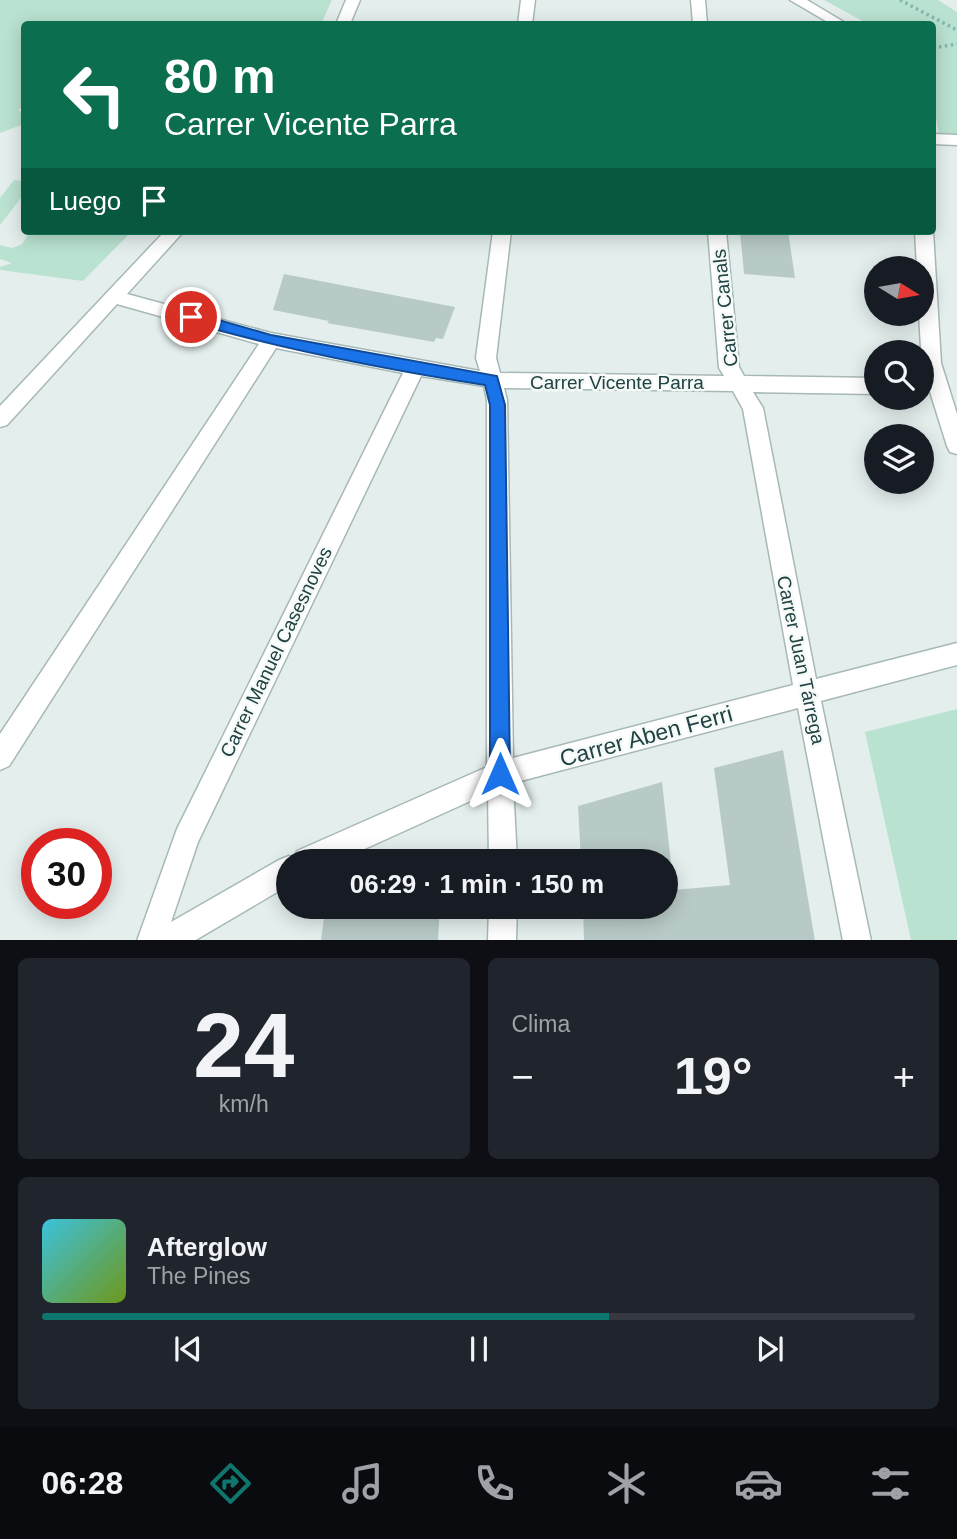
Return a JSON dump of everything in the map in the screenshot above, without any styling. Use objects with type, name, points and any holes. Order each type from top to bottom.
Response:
[{"type":"street","points":[[344,21],[353,0]]},
{"type":"street","points":[[525,21],[528,0]]},
{"type":"street","points":[[698,0],[700,21]]},
{"type":"street","points":[[797,0],[835,21]]},
{"type":"street","points":[[936,139],[957,139]]},
{"type":"street","points":[[936,150],[957,151]]},
{"type":"street","points":[[0,419],[171,235]]},
{"type":"street","points":[[501,235],[486,358],[497,405],[503,849]]},
{"type":"street","name":"Carrer Canals","points":[[717,235],[729,368],[736,383]]},
{"type":"street","points":[[924,235],[931,363],[957,446]]},
{"type":"street","name":"Carrer Vicente Parra","points":[[114,297],[271,340],[491,380],[864,386]]},
{"type":"street","points":[[0,757],[271,340]]},
{"type":"street","name":"Carrer Manuel Casesnoves","points":[[151,940],[186,838],[415,368]]},
{"type":"street","name":"Carrer Juan Tárrega","points":[[736,383],[752,408],[857,940]]},
{"type":"street","name":"Carrer Aben Ferri","points":[[334,849],[500,774],[957,654]]},
{"type":"street","points":[[167,940],[276,877]]},
{"type":"street","points":[[502,940],[503,919]]},
{"type":"path","points":[[900,0],[957,30]]},
{"type":"path","points":[[936,48],[957,44]]},
{"type":"green space","points":[[0,0],[332,0],[322,21],[21,21],[21,107],[18,111],[21,112],[21,125],[0,133]]},
{"type":"green space","points":[[824,0],[938,0],[957,12],[957,134],[939,134],[936,117],[936,21],[862,21]]},
{"type":"green space","points":[[14,180],[21,181],[21,198],[0,225],[0,198]]},
{"type":"green space","points":[[28,235],[128,235],[83,281],[0,270],[0,267],[12,263],[0,259],[0,245],[12,248],[22,244]]},
{"type":"green space","points":[[957,709],[957,940],[911,940],[865,732]]},
{"type":"building","points":[[740,235],[789,235],[795,278],[744,274]]},
{"type":"building","points":[[284,274],[455,307],[443,339],[436,338],[434,342],[327,323],[329,321],[273,310]]},
{"type":"building","points":[[783,750],[815,940],[584,940],[583,919],[678,919],[678,890],[730,885],[714,768]]},
{"type":"building","points":[[662,782],[669,849],[580,849],[578,806]]},
{"type":"building","points":[[324,919],[439,919],[438,940],[321,940]]},
{"type":"route","points":[[191,317],[271,340],[491,380],[497,400],[500,774]]}]
